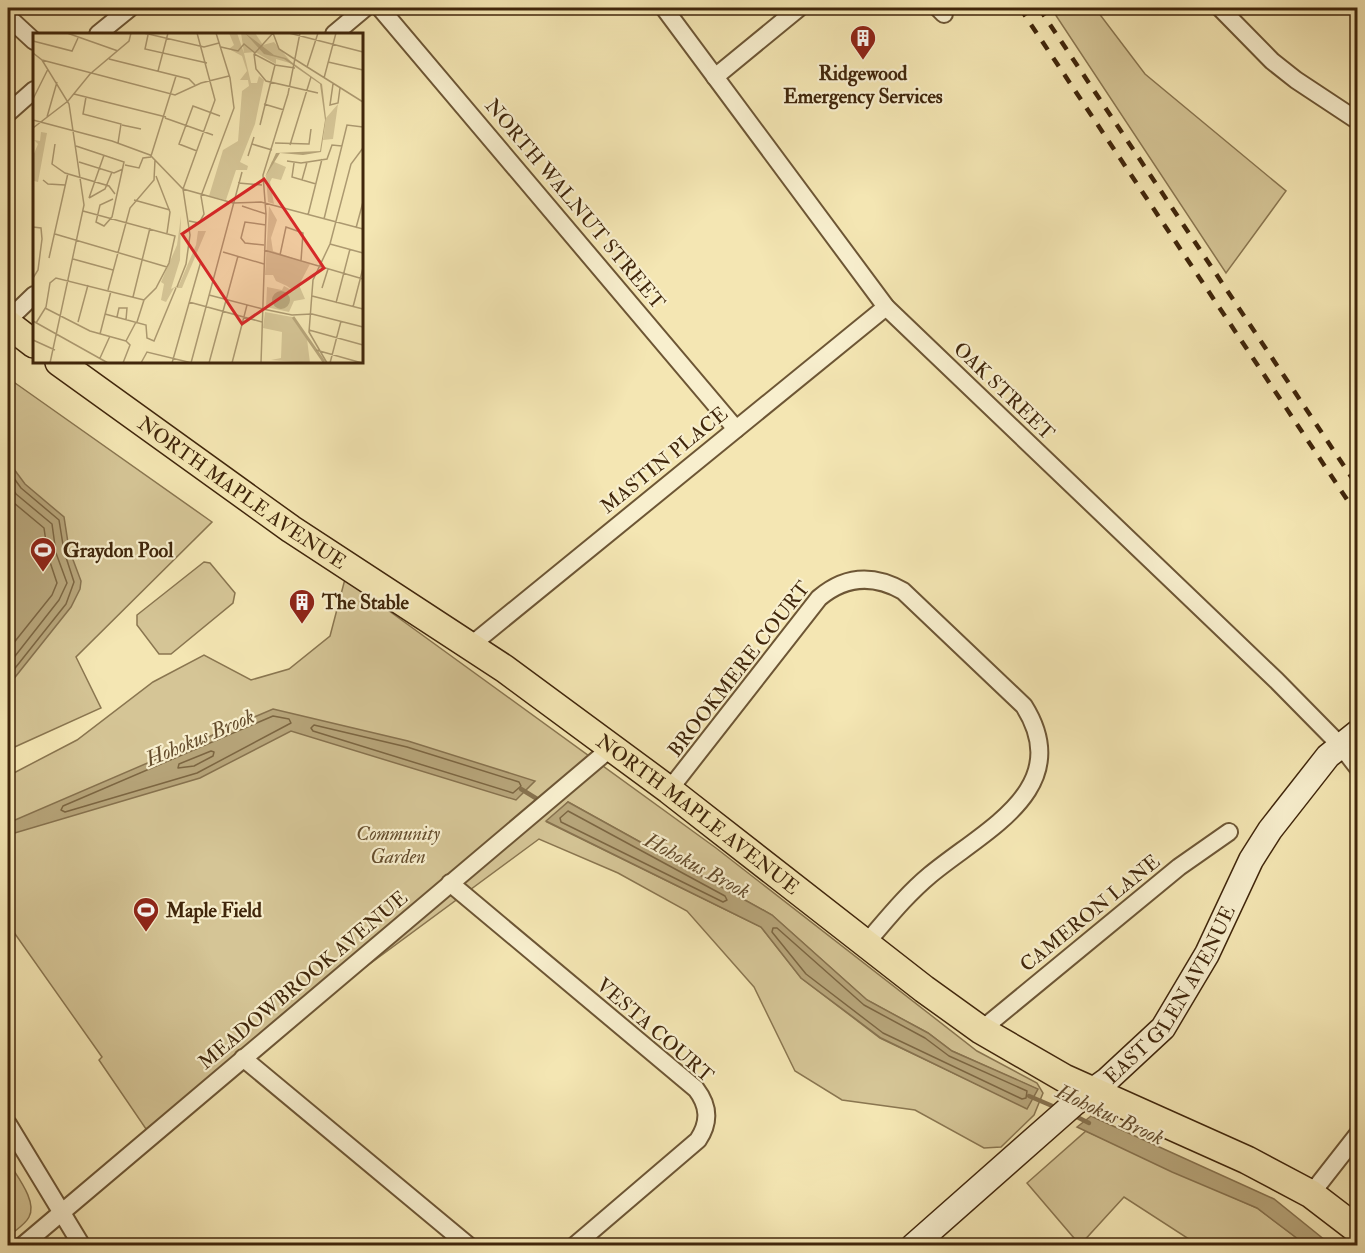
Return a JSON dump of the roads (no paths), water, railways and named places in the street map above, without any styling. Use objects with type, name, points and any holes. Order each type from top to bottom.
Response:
[{"type":"main road","points":[[8,324],[33,343]]},
{"type":"main road","name":"NORTH MAPLE AVENUE","points":[[59,363],[291,529],[470,646],[612,747],[867,942],[924,989],[981,1030],[1064,1078],[1083,1097],[1247,1160],[1311,1194],[1358,1230]]},
{"type":"street","points":[[99,33],[130,8]]},
{"type":"street","points":[[335,33],[365,8]]},
{"type":"street","name":"NORTH WALNUT STREET","points":[[380,8],[736,429]]},
{"type":"street","name":"OAK STREET","points":[[664,8],[886,307],[1278,681],[1349,739],[1358,768]]},
{"type":"street","points":[[716,77],[799,8]]},
{"type":"street","points":[[1220,8],[1280,68],[1358,121]]},
{"type":"street","points":[[8,17],[33,40]]},
{"type":"street","points":[[8,113],[33,91]]},
{"type":"street","points":[[8,320],[33,296]]},
{"type":"street","name":"MASTIN PLACE","points":[[470,646],[886,307]]},
{"type":"street","name":"BROOKMERE COURT","points":[[669,790],[819,598],[830,589],[858,579],[889,583],[903,591],[1024,706],[1039,736],[1041,753],[1039,770],[1023,799],[915,889],[867,942]]},
{"type":"street","name":"EAST GLEN AVENUE","points":[[913,1245],[1083,1097],[1107,1080],[1163,1028],[1207,954],[1251,860],[1270,830],[1328,756],[1349,739]]},
{"type":"street","name":"MEADOWBROOK AVENUE","points":[[22,1245],[612,747]]},
{"type":"street","name":"CAMERON LANE","points":[[981,1030],[1179,867],[1229,832]]},
{"type":"street","name":"VESTA COURT","points":[[450,883],[696,1089],[707,1109],[704,1132],[698,1140],[574,1245]]},
{"type":"street","points":[[243,1058],[469,1245]]},
{"type":"street","points":[[8,1124],[82,1245]]},
{"type":"street","points":[[1311,1194],[1358,1134]]},
{"type":"water","name":"Graydon Pool","points":[[8,461],[25,484],[64,517],[69,549],[81,581],[80,589],[71,607],[8,686]]},
{"type":"water","name":"Hohokus Brook","points":[[273,709],[408,741],[535,781],[516,800],[291,731],[200,778],[8,835],[8,823]]},
{"type":"water","name":"Hohokus Brook","points":[[568,802],[772,915],[867,1000],[928,1033],[952,1051],[1038,1089],[1027,1109],[881,1038],[801,978],[761,927],[546,821]]},
{"type":"water","points":[[1091,1116],[1274,1199],[1331,1245],[1306,1245],[1257,1208],[1172,1172],[1077,1127]]},
{"type":"waterway","name":"Hohokus Brook","points":[[521,789],[542,802]]},
{"type":"waterway","name":"Hohokus Brook","points":[[1029,1096],[1057,1108]]},
{"type":"waterway","name":"Hohokus Brook","points":[[1073,1115],[1089,1123]]},
{"type":"railway","points":[[1020,8],[1358,516]]},
{"type":"railway","points":[[1039,8],[1358,487]]},
{"type":"place","name":"Ridgewood Emergency Services","points":[[863,61]]},
{"type":"place","name":"Graydon Pool","points":[[43,573]]},
{"type":"place","name":"The Stable","points":[[302,625]]},
{"type":"place","name":"Maple Field","points":[[146,933]]},
{"type":"park label","name":"Community Garden","points":[[398,844]]}]
